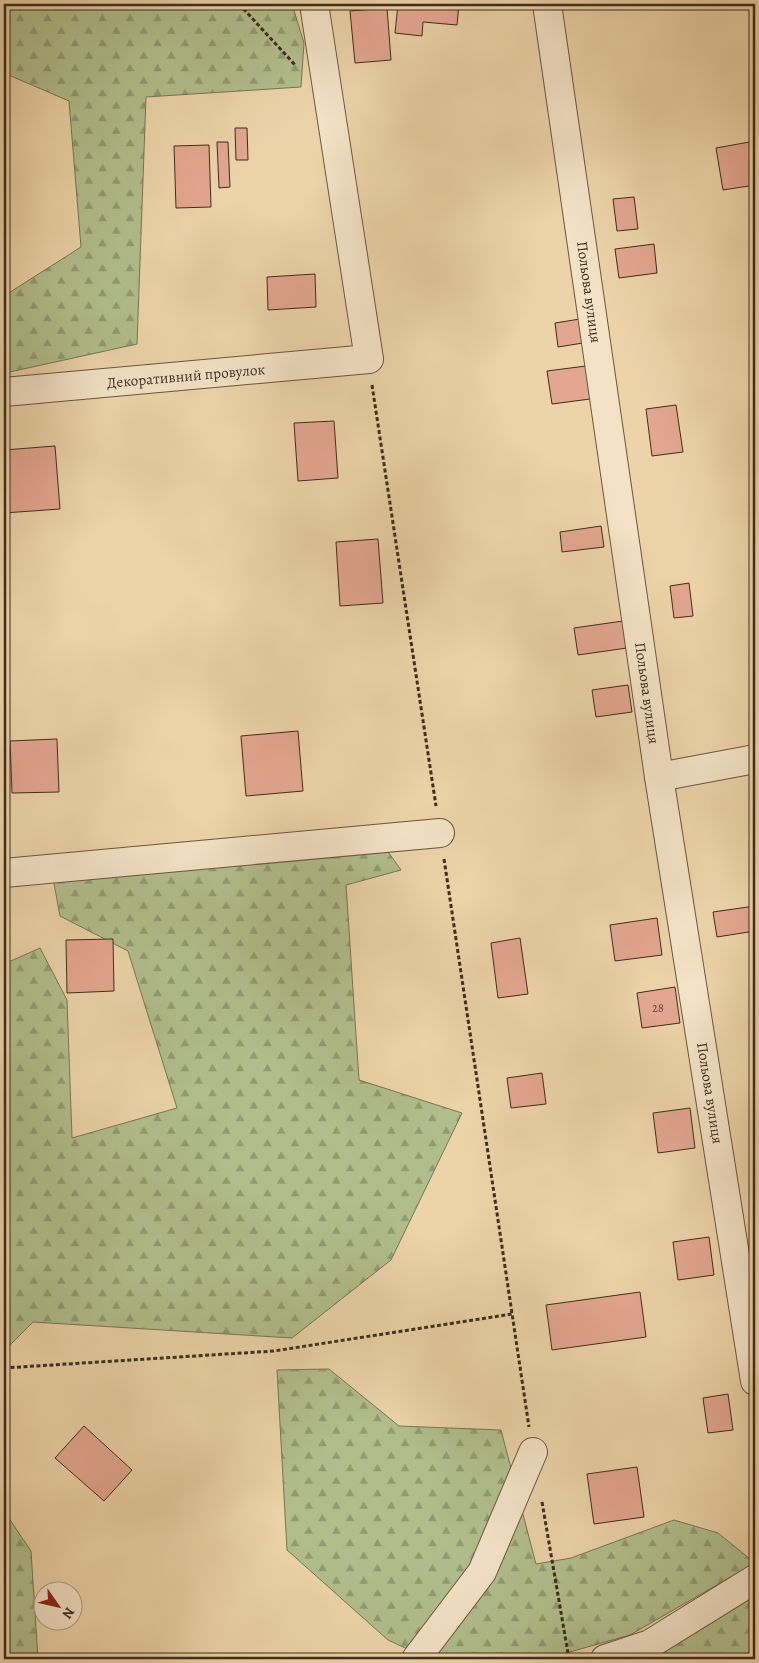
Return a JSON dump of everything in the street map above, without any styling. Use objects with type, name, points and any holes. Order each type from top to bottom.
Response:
[{"type":"street","points":[[314,4],[369,360]]},
{"type":"street","name":"Польова вулиця","points":[[547,4],[659,777],[755,1381]]},
{"type":"street","name":"Декоративний провулок","points":[[4,392],[369,360]]},
{"type":"street","points":[[659,777],[755,759]]},
{"type":"street","points":[[4,873],[440,833]]},
{"type":"street","points":[[416,1659],[482,1572],[533,1452]]},
{"type":"street","points":[[605,1659],[650,1644],[755,1579]]},
{"type":"path","points":[[239,4],[298,69]]},
{"type":"path","points":[[369,360],[533,1452]]},
{"type":"path","points":[[4,1368],[274,1351],[512,1314]]},
{"type":"path","points":[[541,1499],[570,1659]]},
{"type":"green space","points":[[4,4],[292,4],[304,43],[301,87],[146,97],[137,344],[5,373],[4,296],[81,247],[69,101],[4,73]]},
{"type":"green space","points":[[386,849],[401,870],[346,885],[359,1080],[462,1113],[391,1260],[292,1338],[33,1322],[4,1351],[4,964],[40,948],[67,1000],[72,1138],[177,1108],[128,951],[60,916],[53,878]]},
{"type":"green space","points":[[329,1369],[399,1426],[501,1430],[536,1564],[571,1558],[674,1520],[718,1533],[755,1563],[630,1635],[545,1659],[429,1659],[388,1640],[287,1550],[277,1370]]},
{"type":"green space","points":[[4,1511],[31,1551],[33,1580],[32,1630],[36,1630],[38,1659],[4,1659]]},
{"type":"green space","points":[[755,1592],[755,1659],[643,1659]]},
{"type":"building","points":[[398,4],[459,4],[457,25],[423,22],[422,36],[395,33]]},
{"type":"building","points":[[387,8],[391,60],[355,63],[350,11]]},
{"type":"building","points":[[235,128],[247,128],[248,160],[236,160]]},
{"type":"building","points":[[755,141],[755,185],[723,190],[716,148]]},
{"type":"building","points":[[217,142],[228,142],[230,187],[219,188]]},
{"type":"building","points":[[209,145],[211,207],[176,208],[174,146]]},
{"type":"building","points":[[634,197],[638,229],[617,231],[613,199]]},
{"type":"building","points":[[751,224],[755,224],[755,263]]},
{"type":"building","points":[[654,244],[657,273],[619,278],[615,249]]},
{"type":"building","points":[[315,274],[316,307],[268,310],[267,277]]},
{"type":"building","points":[[580,319],[583,343],[558,347],[555,323]]},
{"type":"building","points":[[586,366],[590,399],[552,404],[547,371]]},
{"type":"building","points":[[676,405],[683,452],[652,456],[646,409]]},
{"type":"building","points":[[334,421],[338,478],[298,481],[294,423]]},
{"type":"building","points":[[55,446],[60,509],[4,513],[4,450]]},
{"type":"building","points":[[601,526],[604,547],[562,552],[560,532]]},
{"type":"building","points":[[378,539],[383,603],[340,606],[336,542]]},
{"type":"building","points":[[689,583],[693,616],[674,618],[670,586]]},
{"type":"building","points":[[623,621],[627,648],[578,655],[574,628]]},
{"type":"building","points":[[628,685],[632,712],[596,717],[592,690]]},
{"type":"building","points":[[298,731],[303,791],[246,796],[241,736]]},
{"type":"building","points":[[57,739],[59,792],[12,793],[10,741]]},
{"type":"building","points":[[755,906],[755,931],[717,937],[713,912]]},
{"type":"building","points":[[657,918],[662,955],[615,961],[610,925]]},
{"type":"building","points":[[520,938],[528,994],[498,998],[491,943]]},
{"type":"building","points":[[113,939],[114,991],[67,993],[66,940]]},
{"type":"building","points":[[675,987],[680,1023],[642,1028],[637,993]]},
{"type":"building","points":[[542,1073],[546,1104],[511,1108],[507,1078]]},
{"type":"building","points":[[690,1108],[695,1148],[658,1153],[653,1113]]},
{"type":"building","points":[[709,1237],[714,1275],[678,1280],[673,1242]]},
{"type":"building","points":[[640,1292],[646,1337],[552,1350],[546,1305]]},
{"type":"building","points":[[728,1394],[733,1430],[708,1433],[703,1398]]},
{"type":"building","points":[[84,1426],[132,1470],[104,1501],[55,1458]]},
{"type":"building","points":[[637,1467],[644,1517],[594,1524],[587,1474]]}]
